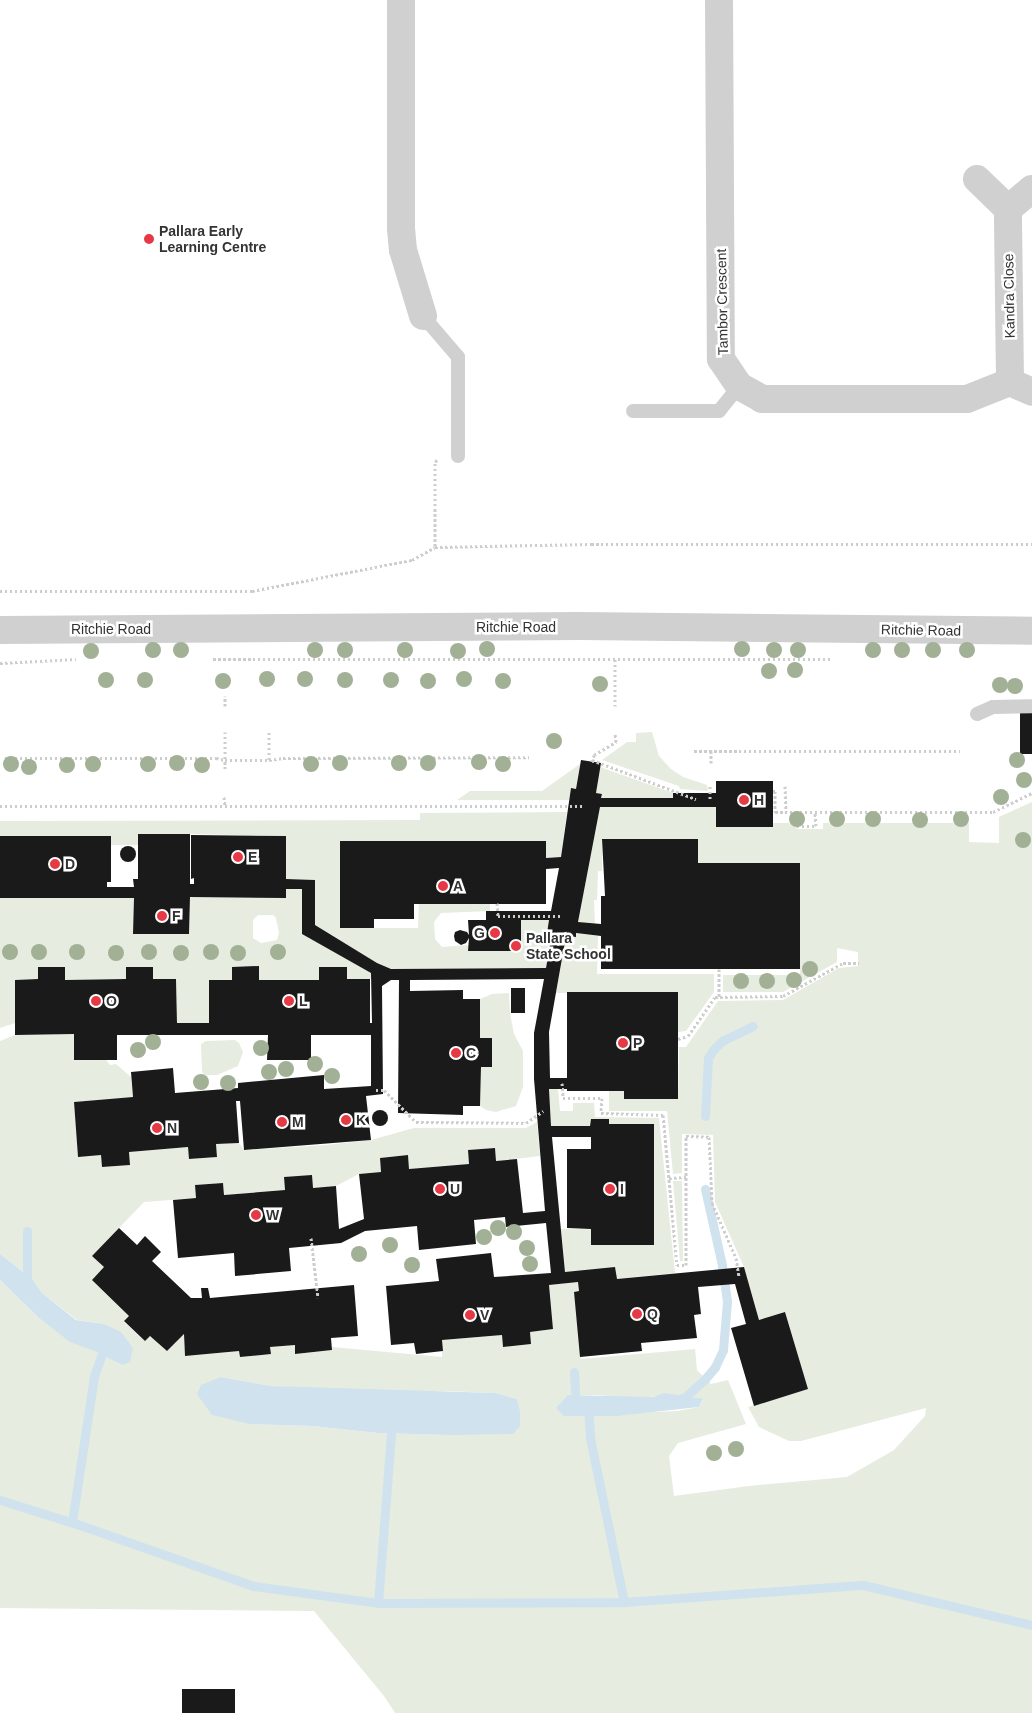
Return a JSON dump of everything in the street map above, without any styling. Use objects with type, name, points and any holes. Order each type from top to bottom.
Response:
[{"type":"street","points":[[402,0],[401,228],[403,250],[423,316]]},
{"type":"street","name":"Tambor Crescent","points":[[719,0],[721,359],[739,386],[762,399],[967,399],[1021,387]]},
{"type":"street","points":[[978,179],[1008,210],[1032,189]]},
{"type":"street","name":"Kandra Close","points":[[1008,210],[1021,387]]},
{"type":"street","name":"Ritchie Road","points":[[0,630],[580,626],[1032,631]]},
{"type":"lane","points":[[423,316],[458,358],[458,456]]},
{"type":"lane","points":[[633,411],[719,411],[739,386]]},
{"type":"lane","points":[[977,714],[993,707],[1032,706]]},
{"type":"path","points":[[435,547],[435,460],[458,456]]},
{"type":"path","points":[[0,591],[252,591],[412,560],[435,547],[591,544],[1032,544]]},
{"type":"path","points":[[211,658],[834,659]]},
{"type":"path","points":[[0,663],[83,659]]},
{"type":"path","points":[[615,659],[615,706]]},
{"type":"path","points":[[225,696],[225,706]]},
{"type":"path","points":[[225,732],[225,769]]},
{"type":"path","points":[[269,732],[269,760]]},
{"type":"path","points":[[615,732],[616,742],[594,755],[592,761],[696,799]]},
{"type":"path","points":[[694,751],[960,750]]},
{"type":"path","points":[[711,751],[711,764]]},
{"type":"path","points":[[5,758],[216,758],[225,760],[269,760],[283,758],[528,756]]},
{"type":"path","points":[[710,786],[710,800]]},
{"type":"path","points":[[785,786],[786,812]]},
{"type":"path","points":[[773,791],[775,791],[775,812],[992,812],[1032,793]]},
{"type":"path","points":[[224,797],[225,806]]},
{"type":"path","points":[[0,806],[582,806]]},
{"type":"path","points":[[797,826],[816,826],[815,812]]},
{"type":"path","points":[[497,903],[498,916],[563,916]]},
{"type":"path","points":[[678,1040],[688,1036],[715,997],[783,996],[843,963],[859,963]]},
{"type":"path","points":[[719,969],[719,997]]},
{"type":"path","points":[[562,1083],[563,1098],[602,1098],[601,1113],[663,1115],[677,1265],[686,1265],[686,1136],[709,1137],[712,1203],[736,1258],[738,1276]]},
{"type":"path","points":[[376,1090],[384,1090],[416,1122],[526,1123],[543,1111]]},
{"type":"path","points":[[669,1178],[686,1177]]},
{"type":"path","points":[[311,1238],[318,1298]]},
{"type":"shaded area","points":[[652,732],[659,756],[671,769],[683,777],[707,785],[708,791],[680,789],[679,786],[602,760],[627,742],[636,742],[636,733]]},
{"type":"shaded area","points":[[580,764],[576,789],[571,788],[569,800],[457,800],[470,791],[542,791]]},
{"type":"shaded area","points":[[600,767],[673,793],[673,798],[601,798],[602,794],[596,793]]},
{"type":"shaded area","points":[[1032,802],[1032,1713],[395,1713],[384,1696],[314,1611],[0,1608],[0,1280],[38,1317],[122,1365],[104,1324],[77,1320],[42,1293],[33,1280],[0,1254],[0,1041],[15,1035],[74,1034],[74,1060],[106,1060],[110,1065],[116,1064],[131,1077],[133,1097],[74,1102],[78,1156],[101,1155],[102,1167],[130,1165],[129,1152],[188,1147],[190,1159],[217,1157],[216,1144],[239,1143],[244,1150],[326,1145],[371,1140],[414,1128],[526,1128],[537,1122],[540,1156],[496,1161],[495,1148],[468,1150],[469,1164],[409,1169],[408,1155],[380,1158],[381,1172],[359,1174],[336,1186],[313,1188],[284,1177],[285,1190],[224,1195],[223,1183],[195,1185],[196,1198],[144,1202],[92,1256],[104,1267],[92,1280],[129,1316],[124,1322],[145,1341],[150,1336],[167,1351],[184,1334],[185,1356],[239,1351],[240,1357],[271,1354],[270,1347],[295,1345],[296,1354],[332,1350],[332,1347],[442,1357],[442,1340],[502,1335],[503,1347],[531,1344],[530,1332],[553,1329],[549,1285],[578,1282],[579,1291],[574,1292],[581,1359],[695,1349],[697,1370],[711,1384],[728,1380],[746,1424],[678,1443],[669,1456],[674,1496],[749,1486],[847,1477],[894,1450],[925,1416],[926,1408],[801,1441],[789,1441],[759,1427],[748,1407],[808,1389],[785,1312],[759,1320],[744,1267],[715,1202],[713,1135],[682,1134],[682,1173],[673,1174],[667,1111],[609,1111],[609,1091],[624,1091],[624,1099],[678,1099],[679,1047],[686,1047],[718,1001],[783,1000],[839,968],[858,966],[858,952],[837,948],[837,962],[783,992],[723,992],[723,975],[800,975],[800,863],[698,863],[698,839],[602,839],[602,871],[598,871],[597,900],[594,900],[595,925],[578,922],[600,807],[716,807],[716,827],[772,827],[773,823],[797,823],[797,829],[823,829],[823,823],[969,823],[969,842],[999,843],[999,817]],"holes":[[[221,1377],[271,1386],[389,1392],[446,1391],[496,1393],[517,1399],[447,1435],[378,1433],[312,1426],[250,1424]],[[568,1395],[629,1398],[681,1395],[703,1400],[699,1407],[677,1411],[564,1416]]]},
{"type":"shaded area","points":[[567,812],[561,857],[546,858],[546,841],[340,842],[340,928],[418,928],[419,904],[490,904],[490,911],[441,913],[434,922],[435,939],[442,947],[469,945],[469,951],[521,951],[521,920],[549,920],[547,932],[552,933],[546,968],[391,969],[377,963],[315,925],[315,880],[286,879],[286,836],[190,834],[138,845],[111,845],[110,836],[0,836],[0,821],[420,820],[420,813]]},
{"type":"shaded area","points":[[286,889],[302,889],[302,934],[371,973],[371,979],[347,979],[346,967],[319,967],[319,980],[259,980],[258,967],[232,967],[232,980],[209,980],[209,1023],[177,1023],[176,979],[153,979],[153,967],[126,967],[126,979],[65,980],[65,967],[38,967],[38,979],[15,980],[15,1023],[0,1028],[0,898],[134,898],[134,934],[189,934],[190,897],[285,898]],"holes":[[[258,915],[273,915],[276,918],[279,933],[277,940],[261,943],[253,938],[253,920]]]},
{"type":"shaded area","points":[[576,933],[598,936],[597,974],[714,974],[714,992],[686,1031],[678,1032],[678,992],[556,993],[566,936],[576,937]]},
{"type":"shaded area","points":[[509,993],[514,1034],[523,1051],[523,1087],[516,1106],[496,1112],[486,1110],[480,1106],[481,1067],[492,1067],[480,1038],[480,999],[492,994]]},
{"type":"shaded area","points":[[235,1040],[239,1043],[243,1052],[238,1066],[217,1075],[205,1075],[202,1072],[201,1044],[206,1041]]},
{"type":"shaded area","points":[[549,1089],[558,1089],[560,1111],[573,1111],[573,1103],[594,1103],[595,1117],[659,1118],[675,1273],[617,1279],[565,1272],[561,1229],[591,1229],[592,1245],[654,1245],[654,1124],[609,1124],[609,1119],[591,1119],[590,1126],[551,1126]]},
{"type":"shaded area","points":[[673,1181],[682,1181],[683,1261],[680,1261]]},
{"type":"water","points":[[0,1254],[33,1280],[42,1293],[76,1320],[104,1324],[121,1332],[133,1348],[130,1362],[122,1365],[97,1352],[70,1342],[38,1317],[0,1280]]},
{"type":"water","points":[[221,1377],[271,1386],[496,1393],[517,1399],[520,1412],[520,1426],[513,1434],[447,1435],[378,1433],[312,1426],[250,1424],[212,1415],[197,1394],[201,1385]]},
{"type":"water","points":[[664,1393],[703,1399],[699,1407],[616,1416],[564,1416],[556,1408],[568,1395],[653,1397]]},
{"type":"building","points":[[1020,711],[1032,711],[1032,754],[1020,754]]},
{"type":"building","points":[[581,760],[601,763],[596,793],[602,794],[601,798],[673,798],[673,793],[716,793],[716,781],[773,781],[773,827],[716,827],[716,807],[600,807],[578,922],[601,924],[601,896],[605,896],[602,839],[698,839],[698,863],[800,863],[800,969],[601,969],[601,936],[576,933],[576,937],[566,936],[549,1032],[550,1078],[567,1078],[567,992],[678,992],[678,1099],[624,1099],[624,1091],[567,1091],[567,1089],[549,1089],[551,1126],[590,1126],[591,1119],[609,1119],[609,1124],[654,1124],[654,1245],[591,1245],[591,1229],[567,1228],[567,1149],[591,1149],[591,1137],[552,1137],[565,1272],[615,1267],[617,1279],[744,1267],[759,1320],[785,1312],[808,1389],[754,1406],[731,1328],[746,1324],[735,1284],[698,1287],[701,1314],[694,1315],[697,1338],[641,1343],[642,1351],[580,1357],[574,1292],[579,1291],[578,1282],[549,1285],[553,1329],[530,1332],[531,1344],[503,1347],[502,1335],[442,1340],[443,1351],[416,1354],[414,1343],[391,1345],[386,1286],[439,1281],[436,1259],[491,1253],[494,1277],[551,1273],[546,1223],[506,1227],[505,1217],[474,1220],[476,1244],[419,1250],[417,1226],[365,1231],[341,1243],[289,1248],[291,1271],[235,1276],[234,1253],[178,1258],[173,1200],[196,1198],[195,1185],[223,1183],[224,1195],[285,1190],[284,1177],[312,1175],[313,1188],[336,1186],[339,1229],[364,1219],[359,1174],[381,1172],[380,1158],[408,1155],[409,1169],[469,1164],[468,1150],[495,1148],[496,1161],[517,1159],[523,1213],[545,1211],[534,1079],[534,1033],[544,979],[410,980],[410,991],[463,990],[463,999],[480,999],[480,1038],[492,1038],[492,1067],[481,1067],[480,1106],[463,1106],[463,1115],[398,1113],[399,980],[391,980],[382,986],[383,1094],[366,1096],[371,1140],[244,1150],[240,1101],[236,1101],[239,1143],[216,1144],[217,1157],[189,1159],[188,1147],[129,1152],[130,1165],[102,1167],[101,1155],[78,1157],[74,1102],[133,1097],[131,1072],[173,1068],[175,1093],[238,1088],[238,1083],[324,1075],[324,1089],[371,1086],[371,1035],[311,1035],[311,1060],[267,1060],[268,1035],[117,1035],[117,1060],[74,1060],[74,1034],[15,1035],[15,980],[38,979],[38,967],[65,967],[65,980],[126,979],[126,967],[153,967],[153,979],[176,979],[177,1023],[209,1023],[209,980],[232,980],[232,967],[259,966],[259,980],[319,980],[319,967],[347,967],[347,979],[370,979],[370,1023],[372,1023],[371,973],[302,934],[302,889],[286,889],[286,898],[190,897],[189,934],[133,934],[134,898],[0,898],[0,836],[111,836],[111,882],[107,882],[107,887],[134,887],[133,879],[138,879],[138,834],[190,834],[190,884],[194,884],[194,878],[191,879],[191,835],[286,836],[286,879],[315,880],[315,925],[377,963],[391,969],[546,968],[552,933],[547,933],[549,920],[521,920],[521,951],[468,951],[469,938],[466,943],[461,945],[455,941],[454,936],[455,932],[460,930],[467,932],[469,935],[468,920],[486,920],[486,911],[551,911],[559,868],[546,869],[546,904],[414,904],[414,919],[374,919],[374,928],[340,928],[340,841],[546,841],[546,858],[561,857],[571,788],[576,789]]},
{"type":"building","points":[[128,846],[136,854],[128,862],[120,854]]},
{"type":"building","points":[[511,988],[525,988],[525,1013],[511,1013]]},
{"type":"building","points":[[380,1110],[388,1118],[380,1126],[372,1118]]},
{"type":"building","points":[[119,1228],[137,1245],[145,1236],[161,1252],[152,1261],[191,1298],[202,1298],[201,1288],[208,1288],[210,1298],[354,1285],[358,1336],[331,1338],[332,1350],[295,1354],[295,1345],[270,1347],[271,1354],[240,1357],[239,1351],[185,1356],[184,1334],[167,1351],[150,1336],[145,1341],[124,1321],[129,1316],[92,1280],[104,1267],[92,1256]]},
{"type":"building","points":[[182,1689],[235,1689],[235,1713],[182,1713]]},
{"type":"waterway","points":[[705,1116],[708,1058],[722,1041],[753,1026]]},
{"type":"waterway","points":[[675,1400],[684,1398],[705,1379],[715,1367],[723,1350],[727,1301],[722,1265],[705,1189]]},
{"type":"waterway","points":[[27,1231],[27,1286]]},
{"type":"waterway","points":[[72,1522],[94,1376],[106,1343]]},
{"type":"waterway","points":[[574,1372],[576,1406]]},
{"type":"waterway","points":[[588,1407],[590,1438],[624,1602]]},
{"type":"waterway","points":[[378,1603],[392,1423]]},
{"type":"waterway","points":[[0,1500],[80,1525],[253,1586],[378,1603],[624,1602],[863,1585],[1032,1625]]},
{"type":"place","name":"Pallara Early Learning Centre","points":[[149,239]]},
{"type":"place","name":"H","points":[[744,800]]},
{"type":"place","name":"E","points":[[238,857]]},
{"type":"place","name":"D","points":[[55,864]]},
{"type":"place","name":"A","points":[[443,886]]},
{"type":"place","name":"F","points":[[162,916]]},
{"type":"place","name":"G","points":[[495,933]]},
{"type":"place","name":"Pallara State School","points":[[516,946]]},
{"type":"place","name":"O","points":[[96,1001]]},
{"type":"place","name":"L","points":[[289,1001]]},
{"type":"place","name":"P","points":[[623,1043]]},
{"type":"place","name":"C","points":[[456,1053]]},
{"type":"place","name":"K","points":[[346,1120]]},
{"type":"place","name":"M","points":[[282,1122]]},
{"type":"place","name":"N","points":[[157,1128]]},
{"type":"place","name":"U","points":[[440,1189]]},
{"type":"place","name":"I","points":[[610,1189]]},
{"type":"place","name":"W","points":[[256,1215]]},
{"type":"place","name":"Q","points":[[637,1314]]},
{"type":"place","name":"V","points":[[470,1315]]}]
